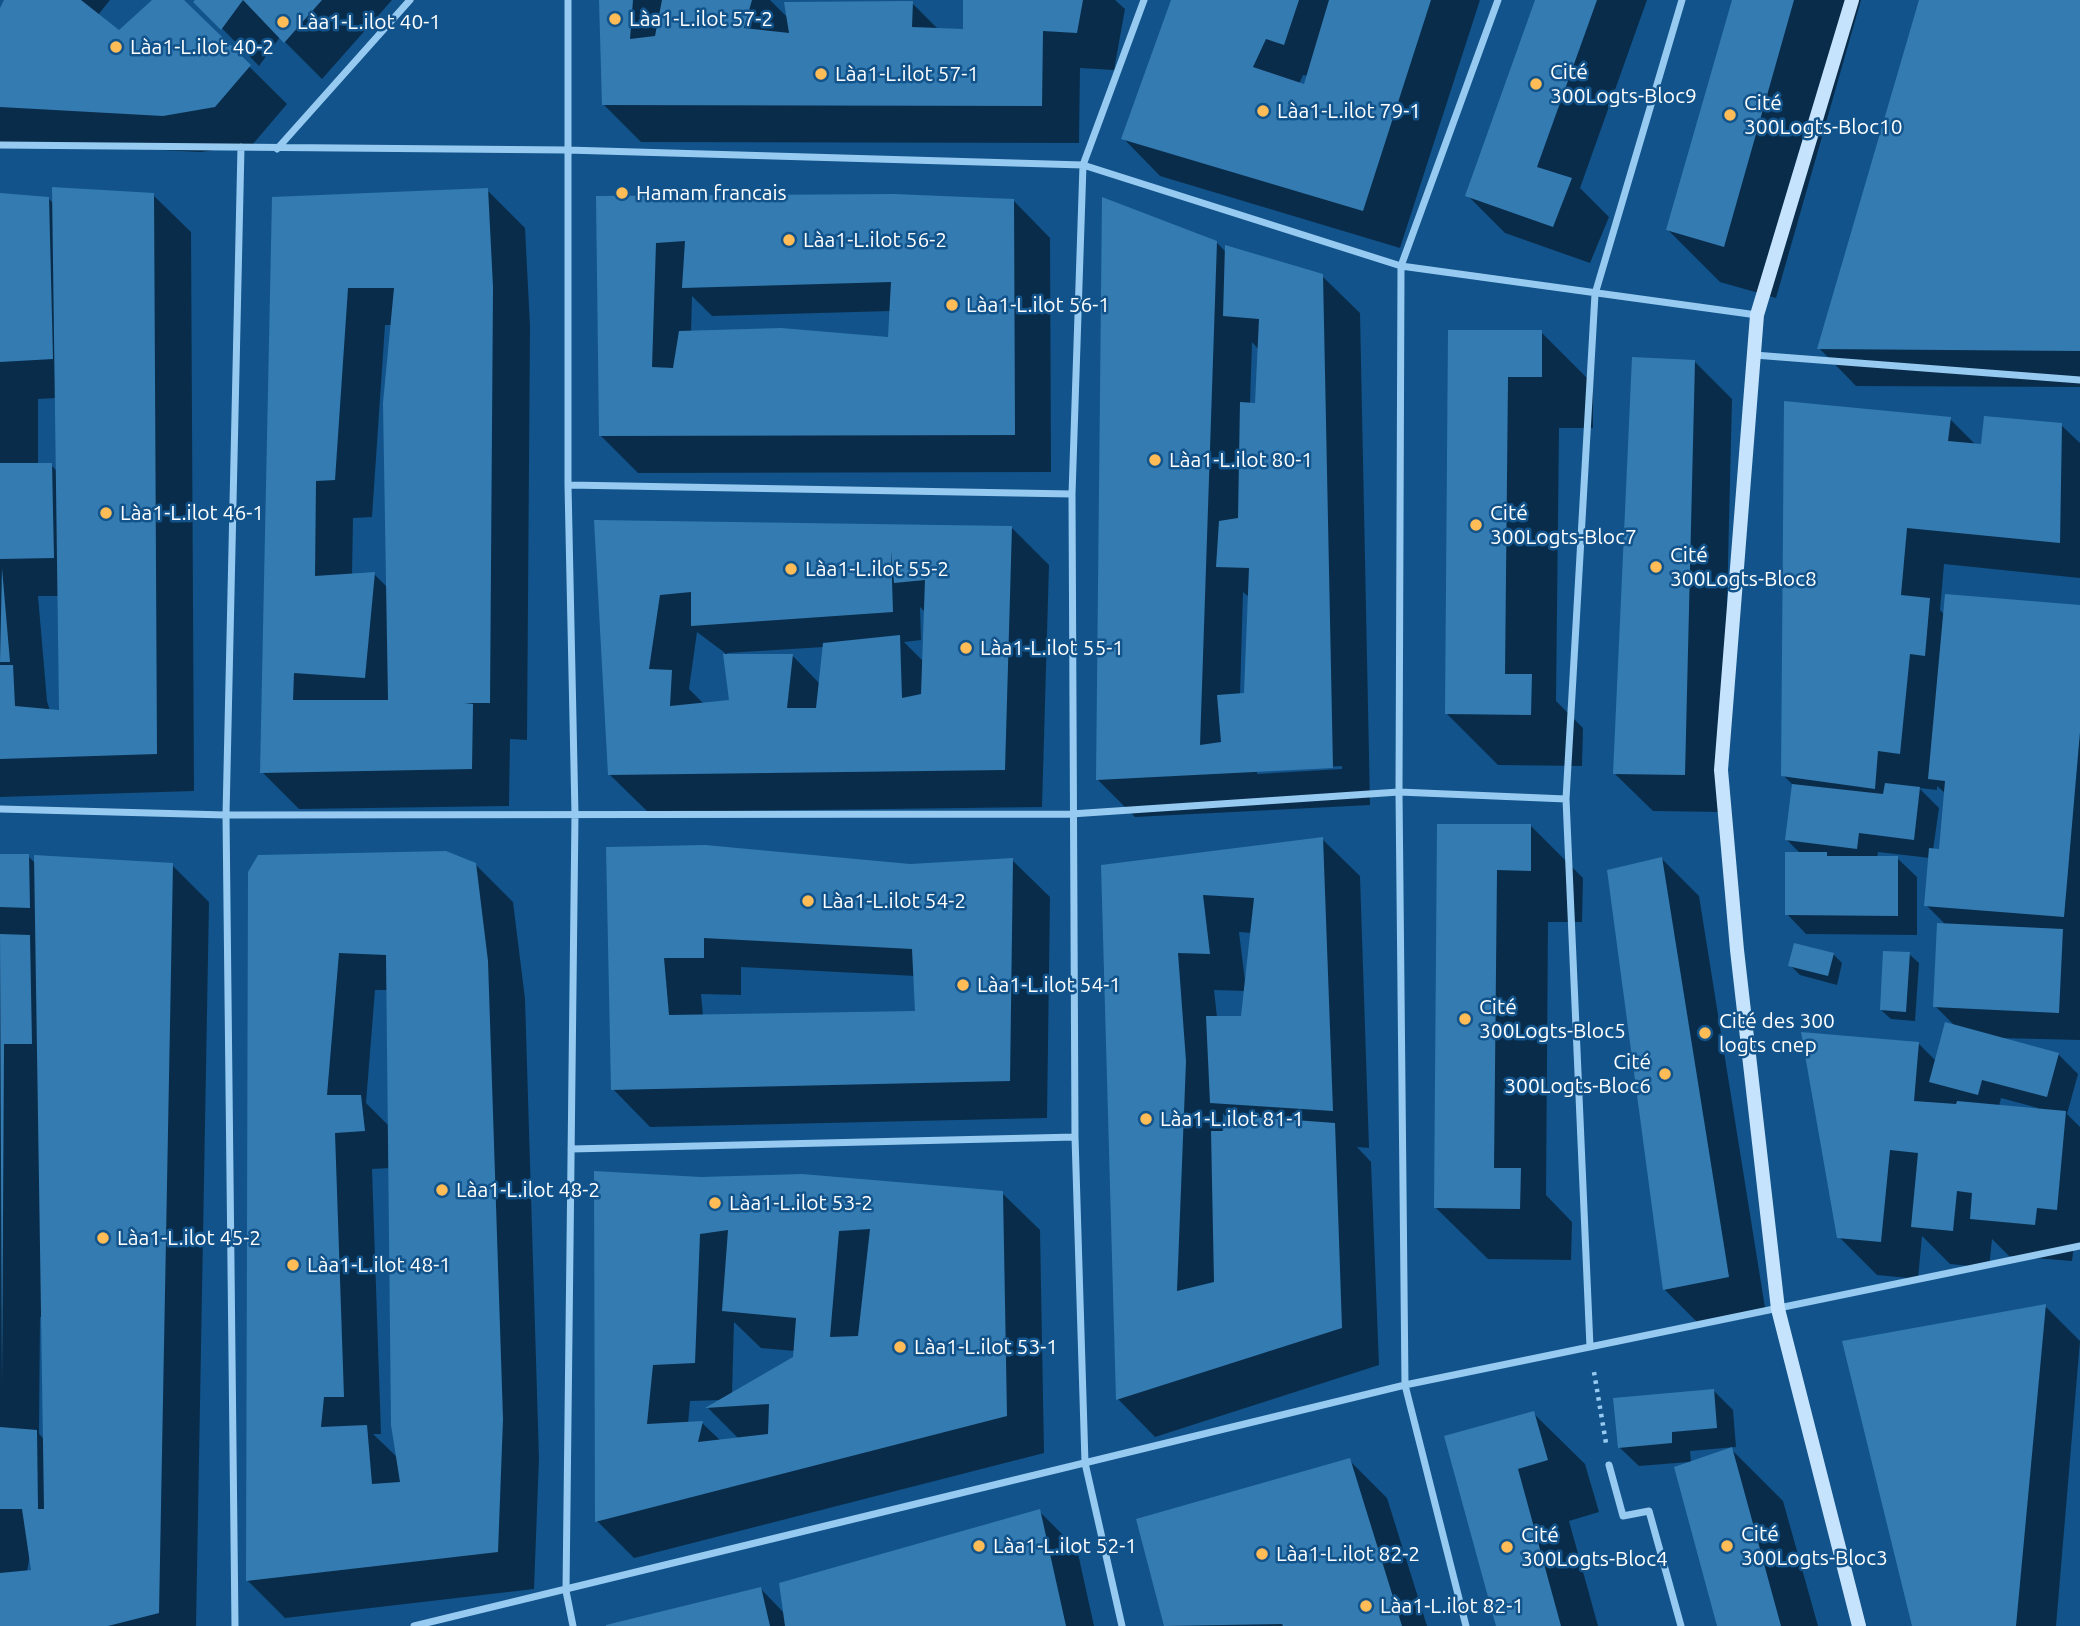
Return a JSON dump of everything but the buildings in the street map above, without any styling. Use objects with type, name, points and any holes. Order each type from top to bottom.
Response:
[{"type":"street","points":[[277,149],[410,0]]},
{"type":"street","points":[[568,0],[568,485],[575,814],[566,1591],[573,1626]]},
{"type":"street","points":[[1122,1626],[1085,1463],[1075,1137],[1071,814],[1072,494],[1083,165],[1144,0]]},
{"type":"street","points":[[1466,1626],[1405,1385],[1399,792],[1401,266],[1498,0]]},
{"type":"street","points":[[1590,1347],[1566,799],[1595,294],[1682,0]]},
{"type":"street","points":[[1852,0],[1757,315],[1721,770],[1737,950],[1778,1309],[1859,1626]]},
{"type":"street","points":[[0,145],[567,150],[1083,165],[1401,266],[1757,315]]},
{"type":"street","points":[[235,1626],[226,815],[241,148]]},
{"type":"street","points":[[1754,355],[2080,380]]},
{"type":"street","points":[[568,485],[1072,494]]},
{"type":"street","points":[[0,809],[226,815],[1071,814],[1399,792],[1566,799]]},
{"type":"street","points":[[571,1149],[1075,1137]]},
{"type":"street","points":[[414,1626],[1405,1385],[2080,1246]]},
{"type":"street","points":[[1609,1465],[1623,1517],[1649,1511],[1681,1626]]},
{"type":"path","points":[[1590,1347],[1609,1465]]},
{"type":"place","name":"Làa1-L.ilot 57-2","points":[[615,19]]},
{"type":"place","name":"Làa1-L.ilot 40-1","points":[[283,22]]},
{"type":"place","name":"Làa1-L.ilot 40-2","points":[[116,47]]},
{"type":"place","name":"Làa1-L.ilot 57-1","points":[[821,74]]},
{"type":"place","name":"Cité 300Logts-Bloc9","points":[[1536,84]]},
{"type":"place","name":"Làa1-L.ilot 79-1","points":[[1263,111]]},
{"type":"place","name":"Cité 300Logts-Bloc10","points":[[1730,115]]},
{"type":"place","name":"Hamam francais","points":[[622,193]]},
{"type":"place","name":"Làa1-L.ilot 56-2","points":[[789,240]]},
{"type":"place","name":"Làa1-L.ilot 56-1","points":[[952,305]]},
{"type":"place","name":"Làa1-L.ilot 80-1","points":[[1155,460]]},
{"type":"place","name":"Làa1-L.ilot 46-1","points":[[106,513]]},
{"type":"place","name":"Cité 300Logts-Bloc7","points":[[1476,525]]},
{"type":"place","name":"Cité 300Logts-Bloc8","points":[[1656,567]]},
{"type":"place","name":"Làa1-L.ilot 55-2","points":[[791,569]]},
{"type":"place","name":"Làa1-L.ilot 55-1","points":[[966,648]]},
{"type":"place","name":"Làa1-L.ilot 54-2","points":[[808,901]]},
{"type":"place","name":"Làa1-L.ilot 54-1","points":[[963,985]]},
{"type":"place","name":"Cité 300Logts-Bloc5","points":[[1465,1019]]},
{"type":"place","name":"Cité des 300 logts cnep","points":[[1705,1033]]},
{"type":"place","name":"Cité 300Logts-Bloc6","points":[[1665,1074]]},
{"type":"place","name":"Làa1-L.ilot 81-1","points":[[1146,1119]]},
{"type":"place","name":"Làa1-L.ilot 48-2","points":[[442,1190]]},
{"type":"place","name":"Làa1-L.ilot 53-2","points":[[715,1203]]},
{"type":"place","name":"Làa1-L.ilot 45-2","points":[[103,1238]]},
{"type":"place","name":"Làa1-L.ilot 48-1","points":[[293,1265]]},
{"type":"place","name":"Làa1-L.ilot 53-1","points":[[900,1347]]},
{"type":"place","name":"Làa1-L.ilot 52-1","points":[[979,1546]]},
{"type":"place","name":"Cité 300Logts-Bloc3","points":[[1727,1546]]},
{"type":"place","name":"Cité 300Logts-Bloc4","points":[[1507,1547]]},
{"type":"place","name":"Làa1-L.ilot 82-2","points":[[1262,1554]]},
{"type":"place","name":"Làa1-L.ilot 82-1","points":[[1366,1606]]}]
